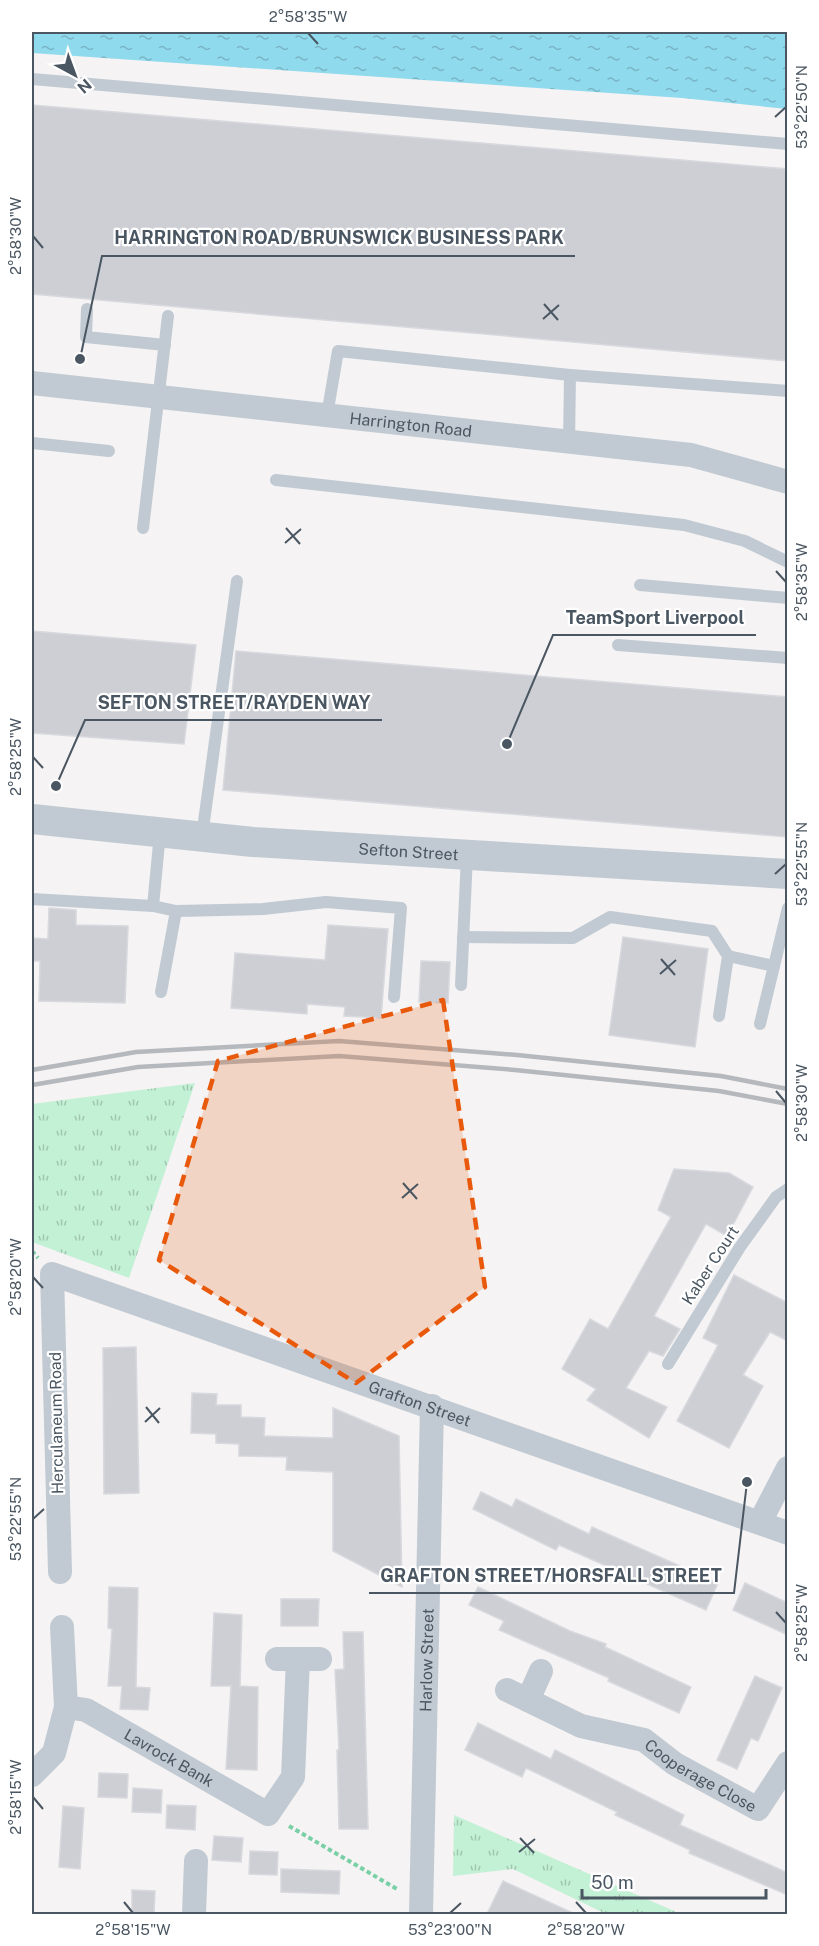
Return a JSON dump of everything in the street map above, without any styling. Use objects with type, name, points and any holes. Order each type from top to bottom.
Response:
[{"type":"street","name":"Harrington Road","points":[[32,383],[691,455],[788,482]]},
{"type":"street","name":"Sefton Street","points":[[32,819],[202,836],[467,855],[788,874]]},
{"type":"street","name":"Grafton Street","points":[[52,1274],[760,1521],[788,1533]]},
{"type":"street","name":"Herculaneum Road","points":[[52,1274],[60,1572]]},
{"type":"street","name":"Harlow Street","points":[[421,1908],[432,1406]]},
{"type":"street","points":[[760,1521],[788,1468]]},
{"type":"street","points":[[32,1775],[54,1753],[66,1707],[62,1627]]},
{"type":"street","points":[[268,1814],[293,1777],[299,1659]]},
{"type":"street","name":"Cooperage Close","points":[[541,1671],[518,1695],[581,1726],[644,1740],[675,1764],[758,1809],[788,1763]]},
{"type":"street","name":"Lavrock Bank","points":[[66,1707],[86,1710],[268,1814]]},
{"type":"street","points":[[194,1914],[196,1861]]},
{"type":"lane","points":[[32,79],[788,144]]},
{"type":"lane","points":[[87,309],[86,337],[165,345]]},
{"type":"lane","points":[[142,528],[168,315]]},
{"type":"lane","points":[[327,415],[338,351],[570,375],[788,391]]},
{"type":"lane","points":[[570,375],[570,443]]},
{"type":"lane","points":[[32,443],[109,451]]},
{"type":"lane","points":[[276,480],[684,525],[745,541],[788,562]]},
{"type":"lane","points":[[202,836],[237,581]]},
{"type":"lane","points":[[640,585],[788,598]]},
{"type":"lane","points":[[618,645],[788,657]]},
{"type":"lane","points":[[153,906],[160,832]]},
{"type":"lane","points":[[460,985],[467,855]]},
{"type":"lane","points":[[32,899],[153,906],[176,911],[263,909],[326,902],[401,908],[394,997]]},
{"type":"lane","points":[[760,1024],[774,966],[783,949],[788,908]]},
{"type":"lane","points":[[161,992],[176,911]]},
{"type":"lane","points":[[463,937],[573,938],[610,917],[712,931],[728,956],[719,1016]]},
{"type":"lane","points":[[728,956],[774,966]]},
{"type":"lane","name":"Kaber Court","points":[[668,1364],[740,1246],[776,1197],[788,1189]]},
{"type":"path","points":[[268,1814],[421,1908]]},
{"type":"highlighted area","points":[[443,1000],[485,1287],[356,1383],[159,1260],[218,1061]]},
{"type":"green space","points":[[195,1083],[129,1278],[32,1242],[32,1104]]},
{"type":"green space","points":[[454,1815],[681,1914],[606,1914],[513,1869],[453,1876]]},
{"type":"water","points":[[32,32],[787,32],[787,109],[682,98],[32,53]]},
{"type":"building","points":[[32,105],[788,169],[788,361],[32,294]]},
{"type":"building","points":[[32,631],[196,645],[184,744],[32,733]]},
{"type":"building","points":[[236,651],[788,697],[788,837],[223,790]]},
{"type":"building","points":[[49,908],[76,910],[76,925],[128,926],[125,1003],[39,1001],[40,961],[32,961],[32,938],[48,939]]},
{"type":"building","points":[[328,925],[388,929],[381,1018],[344,1016],[345,1007],[307,1004],[307,1014],[231,1008],[235,953],[325,960]]},
{"type":"building","points":[[623,937],[708,949],[695,1047],[609,1035]]},
{"type":"building","points":[[421,961],[450,962],[448,1003],[419,1002]]},
{"type":"building","points":[[674,1169],[729,1173],[753,1187],[727,1236],[706,1224],[654,1316],[680,1329],[663,1356],[649,1351],[626,1388],[667,1407],[649,1438],[587,1400],[596,1389],[562,1369],[590,1319],[608,1329],[671,1217],[658,1210]]},
{"type":"building","points":[[734,1275],[788,1303],[788,1341],[770,1332],[743,1375],[763,1386],[729,1448],[677,1421],[718,1345],[703,1338]]},
{"type":"building","points":[[136,1347],[139,1493],[104,1494],[103,1348]]},
{"type":"building","points":[[192,1393],[217,1394],[216,1405],[241,1405],[241,1417],[265,1418],[264,1436],[333,1438],[333,1408],[399,1436],[402,1587],[333,1551],[333,1472],[286,1470],[287,1457],[239,1456],[239,1444],[216,1443],[216,1434],[191,1433]]},
{"type":"building","points":[[481,1492],[512,1507],[516,1499],[589,1534],[592,1527],[718,1583],[706,1610],[559,1545],[556,1550],[473,1509]]},
{"type":"building","points":[[745,1583],[788,1603],[788,1635],[733,1610]]},
{"type":"building","points":[[109,1587],[138,1588],[136,1687],[150,1688],[148,1710],[120,1709],[122,1686],[108,1686],[112,1629],[108,1628]]},
{"type":"building","points":[[478,1587],[570,1631],[606,1644],[605,1647],[691,1687],[679,1713],[608,1681],[609,1678],[499,1630],[504,1621],[469,1605]]},
{"type":"building","points":[[281,1599],[319,1599],[318,1626],[281,1626]]},
{"type":"building","points":[[214,1613],[242,1615],[240,1686],[258,1687],[257,1770],[226,1769],[231,1686],[211,1686]]},
{"type":"building","points":[[343,1632],[363,1632],[368,1829],[339,1829],[337,1750],[339,1750],[335,1670],[344,1669]]},
{"type":"building","points":[[755,1676],[782,1688],[758,1741],[751,1738],[737,1769],[717,1760]]},
{"type":"building","points":[[478,1723],[551,1759],[555,1750],[684,1815],[680,1825],[788,1873],[788,1895],[689,1853],[690,1850],[615,1815],[617,1812],[526,1768],[522,1777],[465,1750]]},
{"type":"building","points":[[99,1773],[128,1774],[127,1798],[98,1797]]},
{"type":"building","points":[[133,1788],[162,1790],[161,1813],[132,1812]]},
{"type":"building","points":[[167,1805],[196,1806],[195,1830],[166,1828]]},
{"type":"building","points":[[63,1806],[84,1808],[80,1869],[59,1867]]},
{"type":"building","points":[[214,1836],[243,1838],[241,1862],[212,1860]]},
{"type":"building","points":[[250,1851],[278,1852],[277,1875],[249,1874]]},
{"type":"building","points":[[281,1869],[340,1871],[339,1894],[281,1892]]},
{"type":"building","points":[[503,1881],[575,1914],[487,1914]]},
{"type":"building","points":[[132,1890],[155,1891],[154,1914],[132,1914]]},
{"type":"railway","points":[[32,1070],[136,1052],[339,1041],[517,1055],[721,1076],[788,1089]]},
{"type":"railway","points":[[32,1085],[138,1067],[339,1056],[515,1070],[719,1091],[788,1104]]},
{"type":"place","name":"HARRINGTON ROAD/BRUNSWICK BUSINESS PARK","points":[[80,359]]},
{"type":"place","name":"TeamSport Liverpool","points":[[507,744]]},
{"type":"place","name":"SEFTON STREET/RAYDEN WAY","points":[[56,786]]},
{"type":"place","name":"GRAFTON STREET/HORSFALL STREET","points":[[747,1482]]}]
